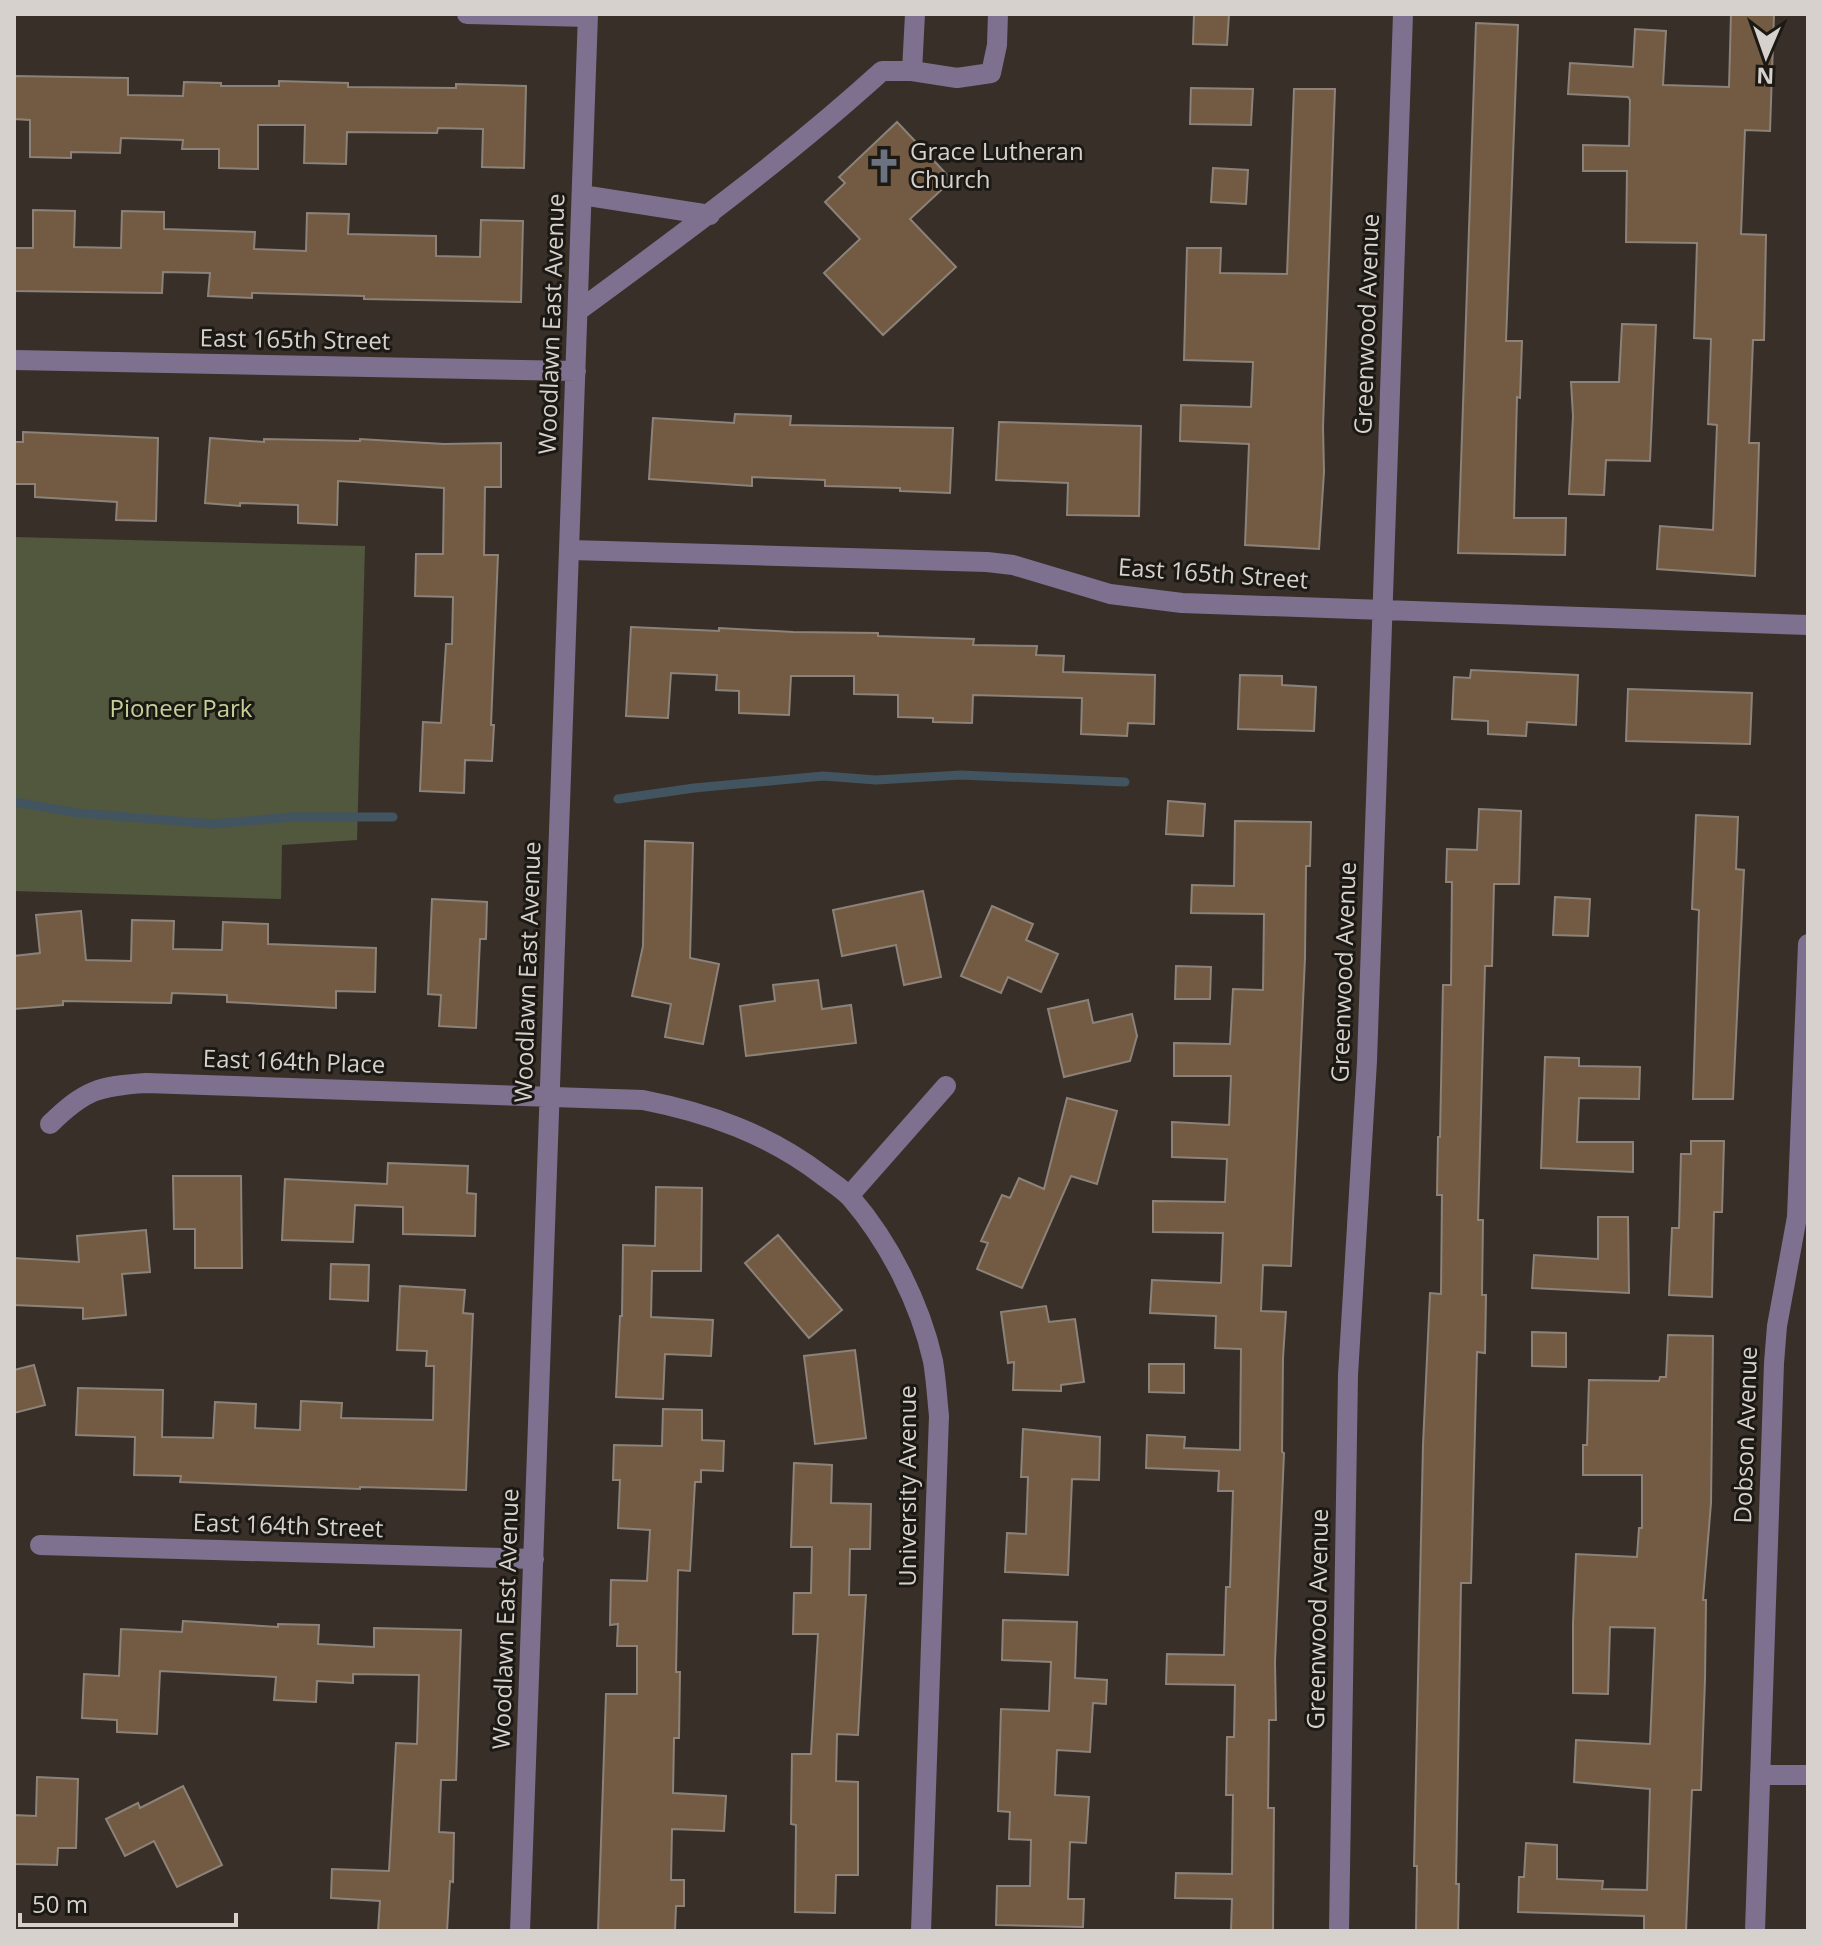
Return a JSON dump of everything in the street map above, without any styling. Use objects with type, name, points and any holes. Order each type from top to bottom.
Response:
[{"type":"street","points":[[467,14],[588,16]]},
{"type":"street","points":[[912,71],[915,14]]},
{"type":"street","points":[[578,311],[710,215],[819,128],[882,71],[912,71],[957,78],[991,73],[997,45],[998,14]]},
{"type":"street","name":"Greenwood Avenue","points":[[1339,1931],[1348,1375],[1364,1137],[1403,14]]},
{"type":"street","name":"Woodlawn East Avenue","points":[[520,1931],[588,16]]},
{"type":"street","points":[[582,195],[710,215]]},
{"type":"street","name":"East 165th Street","points":[[14,360],[576,371]]},
{"type":"street","name":"East 165th Street","points":[[571,550],[987,562],[1013,565],[1110,594],[1146,601],[1808,625]]},
{"type":"street","name":"Dobson Avenue","points":[[1755,1931],[1774,1363],[1777,1326],[1797,1217],[1808,944]]},
{"type":"street","name":"East 164th Place","points":[[50,1124],[91,1091],[146,1083],[549,1097]]},
{"type":"street","points":[[849,1196],[946,1086]]},
{"type":"street","name":"University Avenue","points":[[549,1097],[643,1100],[728,1122],[770,1140],[849,1196],[879,1237],[921,1318],[933,1363],[939,1416],[921,1931]]},
{"type":"street","name":"East 164th Street","points":[[40,1545],[534,1559]]},
{"type":"street","points":[[1760,1775],[1808,1775]]},
{"type":"green space","name":"Pioneer Park","points":[[14,537],[365,546],[357,840],[282,845],[281,899],[14,891]]},
{"type":"building","points":[[1194,14],[1229,14],[1227,45],[1193,44]]},
{"type":"building","points":[[1731,14],[1774,14],[1770,131],[1745,130],[1741,234],[1766,235],[1764,340],[1753,340],[1749,443],[1759,443],[1755,576],[1657,569],[1660,526],[1713,530],[1717,425],[1708,424],[1711,339],[1694,338],[1697,243],[1626,242],[1627,171],[1583,171],[1583,145],[1629,146],[1630,100],[1628,97],[1568,94],[1570,63],[1633,67],[1635,29],[1666,31],[1663,85],[1729,87]]},
{"type":"building","points":[[1476,23],[1518,25],[1506,341],[1522,341],[1520,398],[1517,397],[1514,518],[1566,518],[1565,555],[1458,553]]},
{"type":"building","points":[[14,76],[128,78],[128,95],[183,96],[184,82],[221,83],[221,86],[279,86],[279,81],[348,83],[348,87],[526,86],[524,168],[482,167],[483,129],[438,128],[437,133],[347,132],[346,164],[304,163],[305,125],[258,125],[258,169],[219,168],[219,149],[182,149],[183,140],[121,138],[120,153],[71,152],[71,158],[30,157],[30,120],[14,119]]},
{"type":"building","points":[[1191,88],[1253,89],[1251,125],[1190,124]]},
{"type":"building","points":[[1294,89],[1335,89],[1319,549],[1245,545],[1249,444],[1180,441],[1181,405],[1251,407],[1253,362],[1184,360],[1187,248],[1221,248],[1220,273],[1287,274]]},
{"type":"building","points":[[897,122],[952,180],[910,219],[956,267],[883,335],[824,273],[860,239],[825,202],[845,183],[839,177]]},
{"type":"building","points":[[1213,168],[1248,170],[1246,204],[1211,202]]},
{"type":"building","points":[[33,210],[75,211],[74,247],[121,248],[122,211],[164,212],[164,229],[255,232],[254,249],[306,251],[307,213],[349,214],[348,234],[436,236],[436,256],[480,257],[481,220],[523,221],[521,302],[252,293],[252,298],[208,296],[210,273],[163,272],[162,293],[14,291],[14,248],[33,248]]},
{"type":"building","points":[[1622,324],[1656,325],[1650,461],[1606,460],[1604,495],[1569,494],[1573,416],[1571,382],[1619,382]]},
{"type":"building","points":[[735,414],[791,416],[790,425],[953,428],[950,493],[825,486],[825,480],[752,477],[752,486],[649,479],[653,418],[734,423]]},
{"type":"building","points":[[999,422],[1141,426],[1139,516],[1067,515],[1068,483],[996,480]]},
{"type":"building","points":[[23,432],[158,438],[156,521],[116,520],[117,502],[35,497],[35,484],[14,484],[14,442],[23,442]]},
{"type":"building","points":[[210,438],[264,442],[264,439],[360,439],[444,444],[501,443],[501,487],[485,487],[484,555],[498,555],[492,761],[465,760],[464,793],[420,791],[423,722],[441,723],[446,644],[452,644],[453,597],[415,596],[416,554],[443,554],[444,488],[338,481],[337,525],[298,523],[298,505],[205,503]]},
{"type":"building","points":[[631,627],[878,633],[878,636],[974,639],[973,645],[1037,646],[1036,655],[1064,656],[1063,672],[1155,675],[1154,724],[1128,723],[1127,736],[1081,734],[1082,698],[973,695],[972,723],[898,717],[898,695],[854,694],[854,676],[791,676],[789,715],[739,713],[739,691],[716,690],[717,675],[671,673],[668,718],[626,716]]},
{"type":"building","points":[[1471,670],[1578,675],[1576,725],[1527,722],[1526,736],[1488,734],[1488,721],[1452,719],[1454,677],[1470,678]]},
{"type":"building","points":[[1240,675],[1282,676],[1282,685],[1316,687],[1314,731],[1238,729]]},
{"type":"building","points":[[1628,689],[1752,693],[1750,744],[1626,741]]},
{"type":"building","points":[[1168,801],[1205,804],[1203,836],[1166,834]]},
{"type":"building","points":[[1479,809],[1521,811],[1519,884],[1494,884],[1492,966],[1485,966],[1478,1220],[1483,1220],[1485,1353],[1477,1352],[1471,1583],[1461,1583],[1456,1884],[1459,1884],[1458,1931],[1416,1931],[1417,1866],[1414,1866],[1423,1445],[1430,1293],[1441,1294],[1442,1195],[1437,1195],[1438,1137],[1443,985],[1451,985],[1452,882],[1446,882],[1447,849],[1477,850]]},
{"type":"building","points":[[1696,815],[1738,817],[1736,869],[1744,870],[1733,1099],[1693,1099],[1699,910],[1692,909]]},
{"type":"building","points":[[1235,821],[1311,822],[1310,866],[1306,866],[1305,958],[1291,1266],[1263,1265],[1261,1311],[1286,1312],[1284,1453],[1275,1662],[1276,1720],[1269,1720],[1268,1808],[1274,1808],[1273,1931],[1231,1931],[1232,1899],[1175,1898],[1176,1873],[1232,1874],[1233,1795],[1226,1795],[1227,1737],[1234,1737],[1235,1685],[1166,1684],[1167,1654],[1224,1655],[1233,1491],[1218,1491],[1219,1471],[1146,1468],[1147,1435],[1185,1437],[1184,1448],[1240,1450],[1241,1349],[1215,1348],[1216,1316],[1150,1313],[1152,1280],[1221,1283],[1223,1233],[1153,1232],[1153,1201],[1225,1202],[1227,1159],[1172,1157],[1172,1122],[1229,1125],[1231,1076],[1174,1076],[1174,1043],[1230,1044],[1233,989],[1263,990],[1264,914],[1191,913],[1192,885],[1234,886]]},
{"type":"building","points":[[645,841],[693,843],[690,958],[719,964],[703,1044],[665,1037],[671,1004],[632,996],[643,946]]},
{"type":"building","points":[[923,891],[941,977],[904,985],[896,945],[842,956],[833,910]]},
{"type":"building","points":[[1555,897],[1590,899],[1588,936],[1553,935]]},
{"type":"building","points":[[432,899],[487,902],[486,939],[480,939],[476,1028],[439,1026],[441,995],[428,994]]},
{"type":"building","points":[[992,906],[1033,924],[1026,940],[1058,954],[1041,992],[1008,977],[1001,993],[961,976]]},
{"type":"building","points":[[81,911],[86,960],[131,961],[132,920],[174,921],[173,949],[222,950],[223,922],[268,924],[268,944],[376,948],[375,992],[336,991],[336,1008],[227,1002],[227,995],[172,993],[171,1003],[63,1001],[63,1005],[14,1009],[14,956],[40,953],[36,915]]},
{"type":"building","points":[[1176,966],[1211,967],[1210,999],[1175,999]]},
{"type":"building","points":[[818,980],[822,1009],[851,1005],[856,1043],[746,1056],[740,1006],[775,1001],[773,985]]},
{"type":"building","points":[[1088,1000],[1093,1023],[1132,1014],[1137,1036],[1130,1061],[1064,1077],[1048,1009]]},
{"type":"building","points":[[1545,1057],[1579,1058],[1579,1066],[1640,1067],[1639,1099],[1579,1098],[1577,1142],[1633,1142],[1633,1172],[1541,1168]]},
{"type":"building","points":[[1067,1098],[1117,1111],[1097,1184],[1071,1176],[1022,1288],[977,1269],[988,1243],[981,1241],[1002,1195],[1010,1198],[1019,1178],[1044,1189]]},
{"type":"building","points":[[1691,1141],[1724,1141],[1722,1212],[1714,1212],[1712,1297],[1669,1295],[1672,1228],[1679,1228],[1681,1154],[1691,1154]]},
{"type":"building","points":[[388,1163],[468,1166],[467,1193],[476,1194],[475,1236],[403,1234],[403,1207],[355,1205],[353,1242],[282,1240],[285,1179],[387,1184]]},
{"type":"building","points":[[173,1176],[241,1176],[242,1268],[195,1268],[195,1229],[174,1229]]},
{"type":"building","points":[[656,1187],[702,1188],[701,1271],[652,1271],[651,1317],[713,1320],[711,1356],[665,1354],[663,1399],[616,1397],[623,1245],[655,1246]]},
{"type":"building","points":[[1598,1217],[1628,1217],[1629,1293],[1532,1288],[1534,1255],[1598,1259]]},
{"type":"building","points":[[146,1230],[150,1272],[122,1274],[126,1315],[83,1319],[83,1308],[14,1305],[14,1258],[79,1262],[77,1236]]},
{"type":"building","points":[[778,1235],[842,1310],[809,1338],[745,1263]]},
{"type":"building","points":[[331,1264],[369,1265],[368,1301],[330,1299]]},
{"type":"building","points":[[400,1286],[465,1290],[463,1313],[473,1314],[466,1490],[180,1482],[181,1476],[134,1475],[135,1437],[76,1435],[78,1388],[163,1390],[162,1437],[213,1438],[215,1402],[256,1404],[255,1428],[300,1430],[301,1401],[342,1403],[341,1418],[433,1420],[434,1366],[426,1366],[427,1351],[397,1350]]},
{"type":"building","points":[[1046,1306],[1049,1322],[1075,1319],[1084,1382],[1061,1385],[1061,1391],[1013,1390],[1014,1362],[1008,1363],[1001,1312]]},
{"type":"building","points":[[1532,1332],[1566,1333],[1566,1367],[1532,1366]]},
{"type":"building","points":[[1668,1335],[1713,1336],[1711,1503],[1703,1600],[1706,1600],[1701,1790],[1692,1790],[1686,1931],[1644,1931],[1644,1916],[1518,1912],[1519,1877],[1524,1877],[1526,1843],[1557,1845],[1557,1879],[1603,1881],[1602,1889],[1647,1890],[1650,1789],[1574,1782],[1576,1740],[1650,1744],[1655,1628],[1610,1627],[1608,1694],[1573,1693],[1573,1624],[1576,1554],[1637,1557],[1639,1528],[1642,1528],[1642,1475],[1583,1475],[1589,1380],[1659,1381],[1660,1377],[1666,1377]]},
{"type":"building","points":[[855,1350],[866,1438],[815,1444],[804,1356]]},
{"type":"building","points":[[1149,1364],[1184,1364],[1184,1393],[1149,1392]]},
{"type":"building","points":[[34,1365],[45,1405],[14,1413],[14,1370]]},
{"type":"building","points":[[663,1409],[702,1410],[702,1440],[724,1441],[723,1471],[701,1470],[701,1482],[695,1482],[690,1571],[678,1570],[676,1672],[680,1672],[679,1738],[674,1738],[673,1793],[726,1796],[724,1831],[672,1829],[671,1880],[684,1880],[684,1906],[676,1906],[675,1931],[598,1931],[606,1694],[637,1694],[637,1646],[617,1646],[618,1624],[610,1625],[611,1580],[647,1581],[650,1530],[618,1528],[620,1480],[613,1480],[614,1445],[662,1446]]},
{"type":"building","points":[[1023,1429],[1100,1437],[1099,1480],[1072,1479],[1068,1575],[1005,1572],[1007,1533],[1026,1534],[1028,1477],[1021,1477]]},
{"type":"building","points":[[794,1463],[832,1465],[831,1503],[871,1504],[870,1549],[850,1549],[849,1595],[866,1595],[858,1735],[837,1734],[836,1781],[858,1782],[858,1875],[836,1875],[835,1913],[795,1912],[796,1825],[791,1824],[792,1754],[811,1754],[818,1634],[793,1634],[794,1593],[811,1593],[812,1547],[791,1547]]},
{"type":"building","points":[[1003,1620],[1077,1622],[1075,1678],[1107,1680],[1106,1704],[1093,1703],[1090,1752],[1057,1750],[1055,1795],[1089,1797],[1086,1843],[1070,1842],[1068,1899],[1084,1899],[1083,1927],[996,1925],[997,1886],[1030,1886],[1031,1840],[1009,1839],[1010,1812],[998,1811],[1001,1709],[1049,1711],[1051,1662],[1002,1660]]},
{"type":"building","points":[[183,1621],[278,1627],[278,1624],[319,1625],[318,1644],[374,1647],[374,1628],[461,1630],[456,1780],[441,1780],[439,1832],[454,1833],[453,1882],[450,1881],[447,1931],[378,1931],[380,1901],[331,1898],[332,1869],[389,1871],[396,1743],[417,1744],[419,1675],[353,1674],[353,1683],[317,1681],[316,1702],[274,1700],[276,1677],[160,1671],[157,1734],[117,1732],[117,1720],[82,1718],[84,1674],[119,1676],[121,1629],[182,1632]]},
{"type":"building","points":[[37,1777],[78,1779],[76,1848],[58,1848],[57,1865],[14,1864],[14,1815],[36,1816]]},
{"type":"building","points":[[183,1786],[222,1865],[177,1887],[154,1841],[125,1856],[106,1819],[138,1803],[140,1808]]},
{"type":"waterway","points":[[618,799],[694,788],[823,776],[876,780],[961,775],[1125,782]]},
{"type":"waterway","points":[[14,802],[78,813],[213,824],[292,817],[393,817]]},
{"type":"place","name":"Grace Lutheran Church","points":[[884,166]]}]
